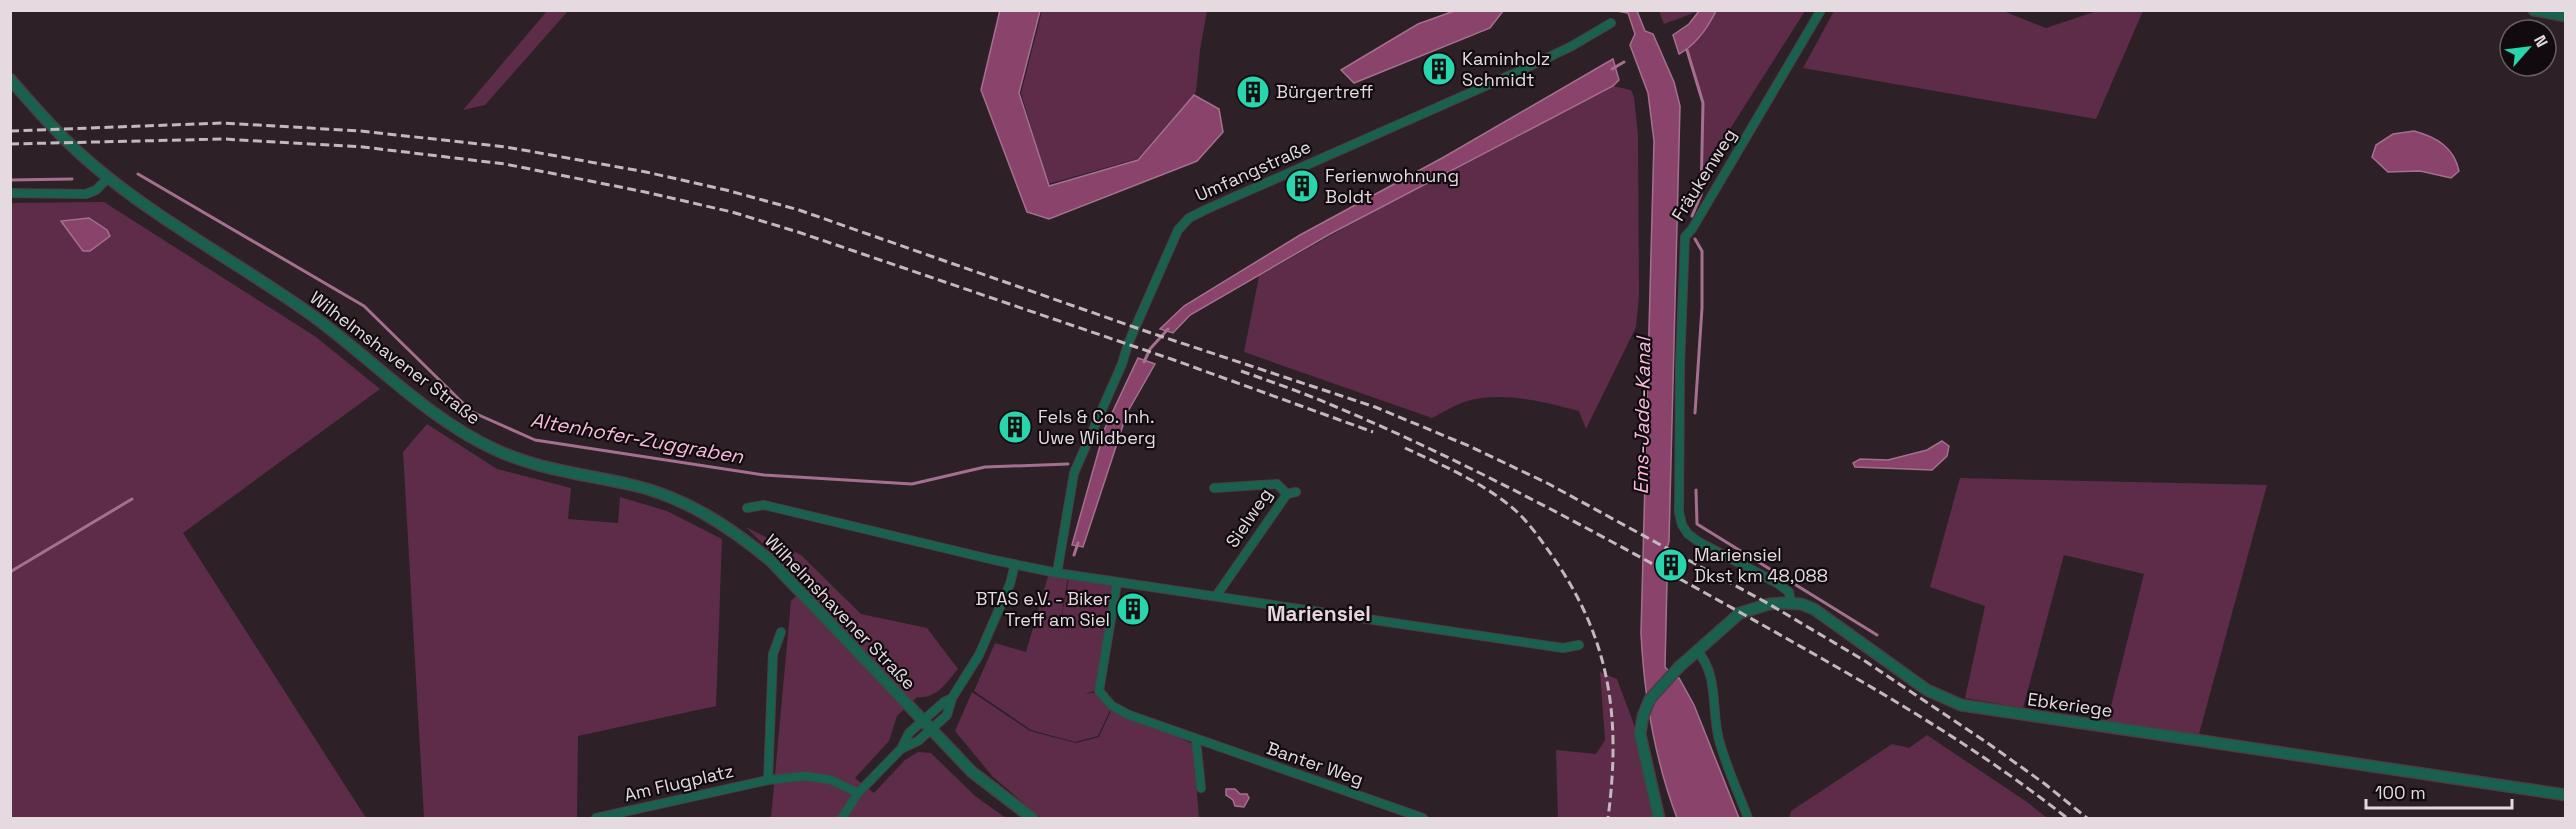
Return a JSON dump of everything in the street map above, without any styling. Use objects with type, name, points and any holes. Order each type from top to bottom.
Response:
[{"type":"street","name":"Fräukenweg","points":[[1791,603],[1789,592],[1700,542],[1688,534],[1682,525],[1679,496],[1684,237],[1692,229],[1821,10]]},
{"type":"street","points":[[2534,10],[2565,16]]},
{"type":"street","name":"Umfangstraße","points":[[1057,573],[1067,502],[1077,464],[1183,223],[1207,209],[1524,69],[1572,46],[1611,23]]},
{"type":"street","name":"Wilhelmshavener Straße","points":[[10,79],[62,136],[108,178],[314,317],[432,411],[466,434],[517,460],[654,491],[698,509],[720,522],[771,561],[978,777],[1032,819]]},
{"type":"street","points":[[10,193],[86,194],[96,190],[108,178]]},
{"type":"street","name":"Sielweg","points":[[1214,488],[1277,484],[1292,493],[1216,596]]},
{"type":"street","name":"Wilhelmshavener Straße","points":[[747,508],[764,505],[1015,564],[1117,583],[1563,648],[1579,645]]},
{"type":"street","points":[[901,749],[912,745],[946,715],[952,698],[979,655],[1010,584],[1015,564]]},
{"type":"street","name":"Banter Weg","points":[[1117,583],[1099,691],[1112,706],[1196,740],[1423,819]]},
{"type":"street","name":"Ebkeriege","points":[[1659,819],[1641,742],[1640,726],[1650,699],[1679,667],[1740,613],[1769,604],[1791,603],[1814,609],[1928,690],[1961,705],[1982,710],[2565,795]]},
{"type":"street","points":[[768,780],[773,654],[781,632]]},
{"type":"street","points":[[1697,651],[1706,661],[1712,680],[1714,720],[1748,819]]},
{"type":"street","points":[[842,819],[858,793],[901,749],[909,733],[944,702],[952,698]]},
{"type":"street","points":[[1196,740],[1202,788]]},
{"type":"street","name":"Am Flugplatz","points":[[596,819],[768,780],[805,776],[831,780],[858,793]]},
{"type":"shaded area","points":[[1000,10],[1040,11],[1019,93],[1049,186],[1138,160],[1194,95],[1219,109],[1223,132],[1197,161],[1049,219],[1027,212],[981,90]]},
{"type":"shaded area","points":[[547,11],[568,11],[485,105],[463,110]]},
{"type":"shaded area","points":[[1042,11],[1207,11],[1196,92],[1137,159],[1048,184],[1021,93]]},
{"type":"shaded area","points":[[1454,11],[1503,11],[1490,28],[1354,83],[1341,70],[1418,24]]},
{"type":"shaded area","points":[[1617,11],[1637,11],[1645,31],[1653,34],[1674,82],[1680,106],[1669,541],[1661,574],[1667,580],[1665,667],[1676,679],[1679,678],[1694,705],[1739,818],[1677,818],[1657,750],[1648,703],[1641,633],[1654,141],[1648,93],[1630,45],[1635,34],[1628,13]]},
{"type":"shaded area","points":[[1659,11],[1699,11],[1664,24]]},
{"type":"shaded area","points":[[1699,11],[1716,11],[1701,35],[1679,54],[1673,35],[1689,24]]},
{"type":"shaded area","points":[[1716,11],[1805,11],[1718,148],[1701,195],[1703,104],[1687,50],[1708,26]]},
{"type":"shaded area","points":[[1834,11],[2003,11],[2046,28],[2097,11],[2143,11],[2096,119],[1803,68]]},
{"type":"shaded area","points":[[1613,59],[1619,80],[1613,86],[1330,234],[1190,315],[1173,333],[1160,329],[1184,306],[1300,235],[1444,157]]},
{"type":"shaded area","points":[[1613,86],[1631,90],[1634,97],[1638,135],[1639,297],[1636,327],[1586,429],[1579,411],[1540,401],[1498,397],[1471,400],[1432,418],[1244,352],[1259,276],[1394,200]]},
{"type":"shaded area","points":[[2414,131],[2430,136],[2443,144],[2453,155],[2459,171],[2451,178],[2420,171],[2388,172],[2372,157],[2376,145],[2393,134]]},
{"type":"shaded area","points":[[104,202],[316,337],[380,389],[183,533],[366,818],[11,818],[10,203]]},
{"type":"shaded area","points":[[89,218],[107,230],[110,236],[90,251],[83,251],[61,221]]},
{"type":"shaded area","points":[[1138,358],[1155,364],[1127,413],[1083,547],[1072,545],[1105,428]]},
{"type":"shaded area","points":[[427,424],[497,469],[571,488],[568,519],[618,523],[620,497],[667,511],[722,539],[716,706],[578,736],[577,818],[424,818],[403,452]]},
{"type":"shaded area","points":[[1942,441],[1949,446],[1947,456],[1932,470],[1855,467],[1853,463],[1860,459],[1888,460],[1927,450]]},
{"type":"shaded area","points":[[1960,478],[2267,485],[2199,734],[2107,722],[2144,574],[2064,555],[2023,708],[1965,698],[1985,606],[1930,587]]},
{"type":"shaded area","points":[[746,527],[801,555],[861,614],[927,628],[958,669],[936,693],[917,697],[897,716],[889,741],[855,778],[874,793],[905,760],[918,752],[931,753],[975,796],[1006,818],[771,818],[791,601],[806,587]]},
{"type":"shaded area","points":[[1049,573],[1068,577],[1057,641],[1069,578],[1115,586],[1097,690],[1085,694],[1098,692],[1111,708],[1098,736],[1075,742],[1031,730],[974,691],[995,643],[1026,652]]},
{"type":"shaded area","points":[[1600,672],[1617,679],[1636,730],[1656,818],[1558,818],[1556,750],[1596,754],[1605,740]]},
{"type":"shaded area","points":[[972,692],[1030,731],[1076,743],[1099,737],[1112,708],[1193,744],[1199,818],[1041,818],[993,777],[955,731]]},
{"type":"shaded area","points":[[1927,735],[2047,818],[1789,818],[1791,811],[1892,744],[1909,748]]},
{"type":"shaded area","points":[[1226,789],[1235,789],[1240,794],[1247,794],[1249,798],[1244,807],[1235,806],[1233,800],[1226,795]]},
{"type":"waterway","points":[[1687,50],[1703,103],[1701,195],[1692,216]]},
{"type":"waterway","points":[[1612,69],[1624,62]]},
{"type":"waterway","name":"Altenhofer-Zuggraben","points":[[138,174],[364,306],[472,412],[535,440],[764,475],[912,484],[985,467],[1068,464]]},
{"type":"waterway","name":"Altenhofer-Zuggraben","points":[[10,180],[72,179]]},
{"type":"waterway","points":[[1695,239],[1702,251],[1702,308],[1695,413]]},
{"type":"waterway","points":[[1144,362],[1150,349],[1168,329]]},
{"type":"waterway","points":[[1696,490],[1697,524],[1773,571]]},
{"type":"waterway","points":[[10,572],[132,499]]},
{"type":"waterway","points":[[1074,555],[1078,543]]},
{"type":"waterway","points":[[1785,578],[1789,580]]},
{"type":"waterway","points":[[1796,585],[1877,635]]},
{"type":"railway","points":[[10,131],[223,123],[361,131],[506,147],[646,172],[726,190],[799,210],[1151,333],[1375,407],[1469,446],[1547,483],[1769,604],[1865,661],[1989,744],[2045,784],[2087,818]]},
{"type":"railway","points":[[10,144],[224,139],[363,147],[505,164],[645,192],[732,212],[798,232],[1174,360],[1373,432]]},
{"type":"railway","points":[[1241,371],[1387,429],[1490,478],[1592,531],[1910,710],[1990,762],[2067,818]]},
{"type":"railway","points":[[1405,448],[1472,481],[1509,505],[1538,537],[1573,588],[1588,619],[1599,650],[1612,714],[1612,782],[1608,818]]},
{"type":"place","name":"Kaminholz Schmidt","points":[[1439,69]]},
{"type":"place","name":"Bürgertreff","points":[[1253,92]]},
{"type":"place","name":"Ferienwohnung Boldt","points":[[1302,186]]},
{"type":"place","name":"Fels & Co. Inh. Uwe Wildberg","points":[[1015,427]]},
{"type":"place","name":"Mariensiel Dkst km 48,088","points":[[1671,565]]},
{"type":"place","name":"BTAS e.V. - Biker Treff am Siel","points":[[1133,609]]},
{"type":"district","name":"Mariensiel","points":[[1319,614]]},
{"type":"water label","name":"Ems-Jade-Kanal","points":[[1642,416]]}]
